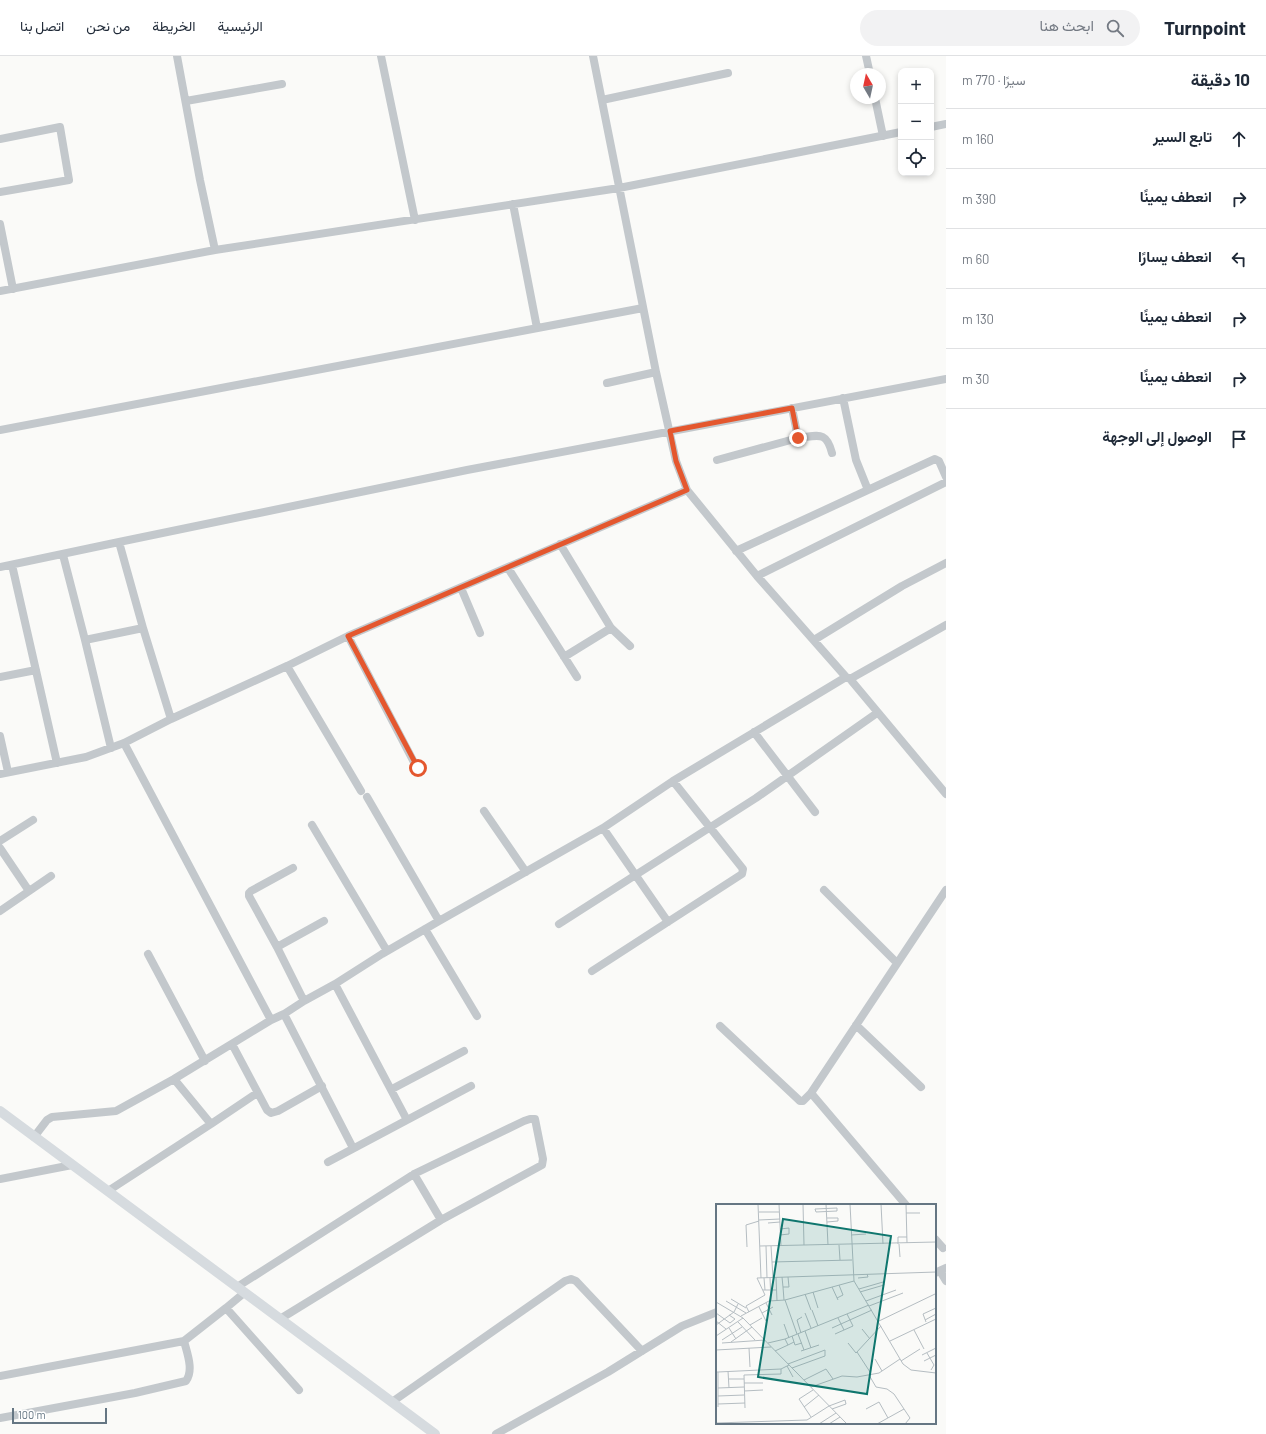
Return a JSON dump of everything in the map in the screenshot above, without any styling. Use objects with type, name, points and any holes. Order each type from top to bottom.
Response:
[{"type":"main road","points":[[2,1114],[436,1434]]},
{"type":"street","points":[[177,56],[200,180],[215,250]]},
{"type":"street","points":[[381,56],[415,220]]},
{"type":"street","points":[[593,56],[656,372],[676,461],[687,490],[757,576],[848,678],[946,794]]},
{"type":"street","points":[[866,56],[869,68]]},
{"type":"street","points":[[602,100],[728,73]]},
{"type":"street","points":[[186,101],[282,84]]},
{"type":"street","points":[[876,104],[882,136]]},
{"type":"street","points":[[934,126],[946,124]]},
{"type":"street","points":[[0,139],[60,127],[69,180],[0,192]]},
{"type":"street","points":[[0,291],[215,250],[619,188],[898,133]]},
{"type":"street","points":[[513,204],[537,328]]},
{"type":"street","points":[[0,224],[13,289]]},
{"type":"street","points":[[0,430],[643,308]]},
{"type":"street","points":[[607,383],[656,372]]},
{"type":"street","points":[[0,567],[467,470],[946,379]]},
{"type":"street","points":[[843,398],[856,460],[868,490]]},
{"type":"street","points":[[792,408],[798,438]]},
{"type":"street","points":[[717,460],[798,438],[816,436],[824,436],[828,440],[832,453]]},
{"type":"street","points":[[736,551],[935,459],[939,460],[946,477]]},
{"type":"street","points":[[757,576],[946,482]]},
{"type":"street","points":[[0,736],[4,773],[86,757],[124,743],[348,636],[687,490]]},
{"type":"street","points":[[119,542],[143,628],[172,719]]},
{"type":"street","points":[[560,544],[611,628],[630,646]]},
{"type":"street","points":[[63,555],[111,748]]},
{"type":"street","points":[[814,640],[902,586],[946,564]]},
{"type":"street","points":[[12,565],[57,763]]},
{"type":"street","points":[[508,568],[577,677]]},
{"type":"street","points":[[461,588],[480,633]]},
{"type":"street","points":[[34,1137],[47,1120],[52,1117],[116,1111],[174,1079],[271,1020],[335,984],[387,951],[603,828],[673,781],[754,732],[848,678],[946,625]]},
{"type":"street","points":[[85,640],[143,628]]},
{"type":"street","points":[[564,657],[611,628]]},
{"type":"street","points":[[348,636],[418,768]]},
{"type":"street","points":[[287,666],[439,921]]},
{"type":"street","points":[[0,677],[36,670]]},
{"type":"street","points":[[559,924],[756,798],[877,713]]},
{"type":"street","points":[[754,732],[815,812]]},
{"type":"street","points":[[124,743],[271,1020]]},
{"type":"street","points":[[592,971],[742,874],[743,869],[673,781]]},
{"type":"street","points":[[484,810],[526,872]]},
{"type":"street","points":[[0,841],[33,820]]},
{"type":"street","points":[[312,825],[387,951]]},
{"type":"street","points":[[603,828],[668,922]]},
{"type":"street","points":[[0,848],[29,891]]},
{"type":"street","points":[[294,868],[249,893],[249,896],[304,1001]]},
{"type":"street","points":[[0,911],[51,876]]},
{"type":"street","points":[[824,890],[897,963]]},
{"type":"street","points":[[720,1026],[800,1102],[803,1101],[811,1094],[946,890]]},
{"type":"street","points":[[277,947],[324,921]]},
{"type":"street","points":[[425,929],[477,1016]]},
{"type":"street","points":[[148,954],[205,1061]]},
{"type":"street","points":[[335,984],[392,1089],[407,1120]]},
{"type":"street","points":[[284,1014],[353,1148]]},
{"type":"street","points":[[856,1025],[920,1087]]},
{"type":"street","points":[[232,1044],[266,1110],[271,1113],[278,1112],[322,1086]]},
{"type":"street","points":[[392,1089],[464,1051]]},
{"type":"street","points":[[174,1079],[211,1124]]},
{"type":"street","points":[[328,1162],[471,1086]]},
{"type":"street","points":[[108,1191],[257,1093]]},
{"type":"street","points":[[811,1094],[905,1204]]},
{"type":"street","points":[[0,1376],[184,1341],[226,1308],[240,1290],[414,1174],[524,1121],[535,1119],[542,1153],[542,1165],[441,1220],[280,1319]]},
{"type":"street","points":[[0,1179],[72,1165]]},
{"type":"street","points":[[414,1174],[441,1220]]},
{"type":"street","points":[[936,1240],[943,1248]]},
{"type":"street","points":[[940,1271],[946,1281]]},
{"type":"street","points":[[392,1402],[565,1281],[571,1279],[576,1281],[642,1351]]},
{"type":"street","points":[[226,1308],[299,1390]]},
{"type":"street","points":[[496,1434],[608,1372],[682,1326],[716,1312]]},
{"type":"street","points":[[0,1418],[135,1393],[186,1381],[190,1376],[184,1341]]},
{"type":"route","points":[[418,768],[348,636],[687,490],[676,461],[670,431],[792,408],[798,438]]}]
